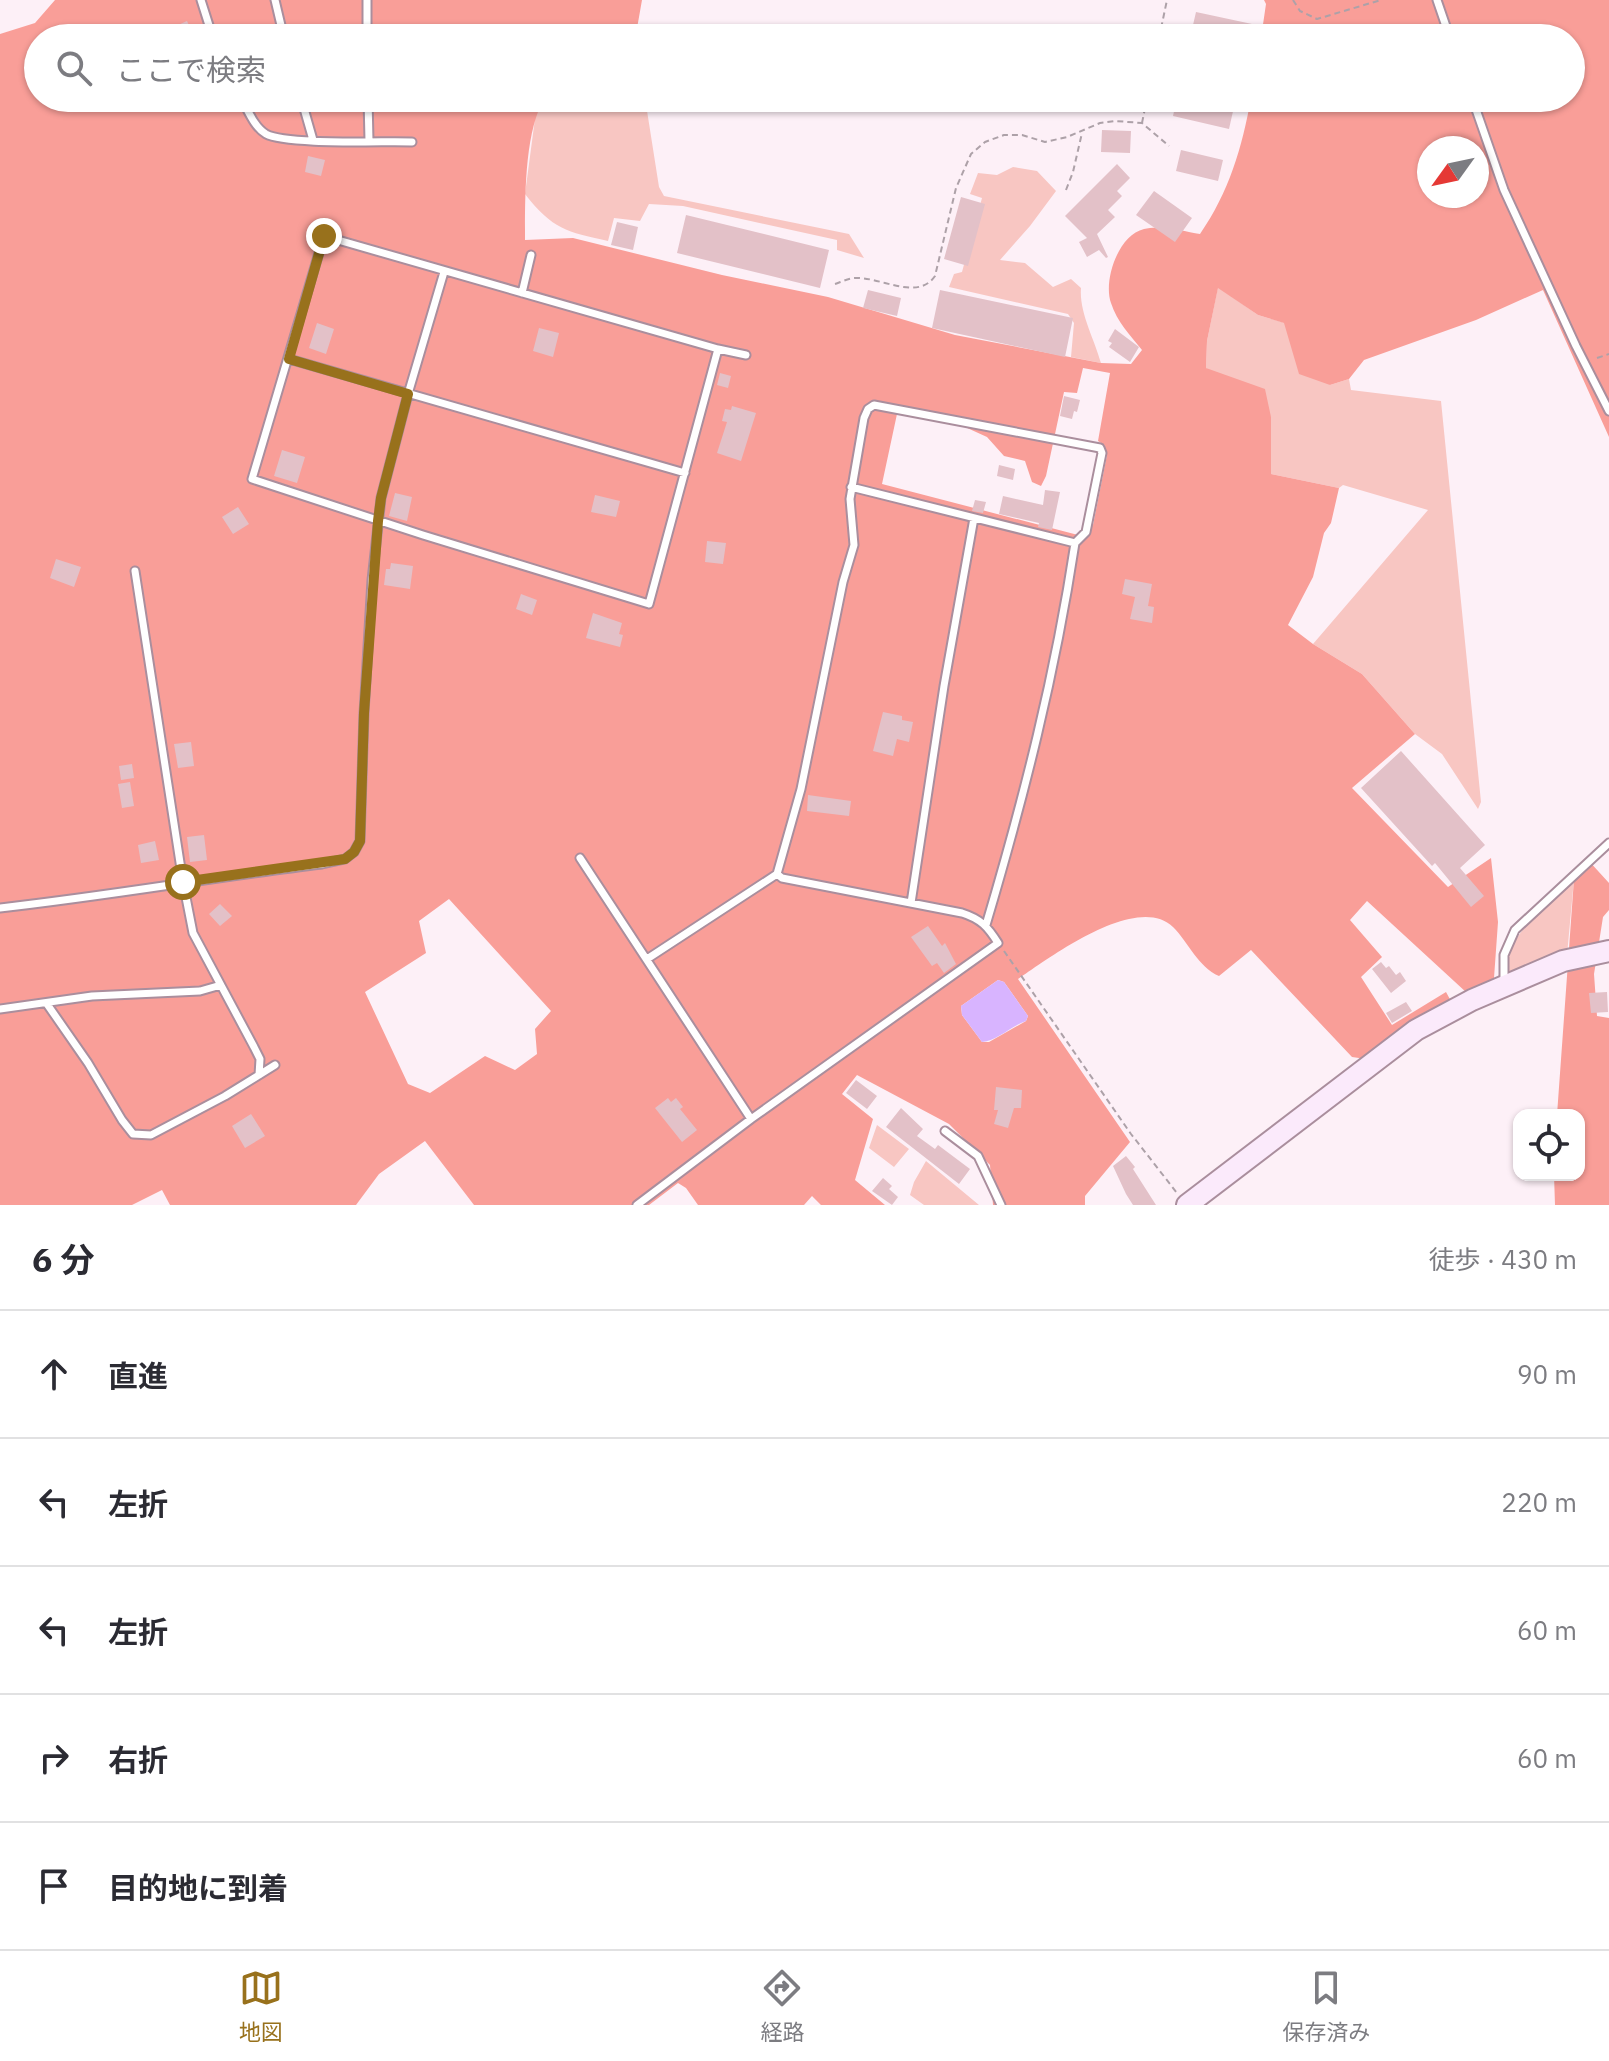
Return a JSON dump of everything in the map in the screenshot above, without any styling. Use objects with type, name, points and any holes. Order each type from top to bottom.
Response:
[{"type":"street","points":[[1182,1199],[1399,1041],[1458,1007],[1563,961],[1609,951]]},
{"type":"lane","points":[[201,0],[209,24]]},
{"type":"lane","points":[[275,0],[281,24]]},
{"type":"lane","points":[[367,0],[367,24]]},
{"type":"lane","points":[[1437,0],[1445,24]]},
{"type":"lane","points":[[250,112],[263,132],[272,136],[412,142]]},
{"type":"lane","points":[[305,112],[313,140]]},
{"type":"lane","points":[[368,112],[369,141]]},
{"type":"lane","points":[[1477,112],[1504,190],[1609,411]]},
{"type":"lane","points":[[718,349],[649,604],[252,479],[324,236],[746,355]]},
{"type":"lane","points":[[522,293],[531,255]]},
{"type":"lane","points":[[0,908],[81,899],[345,859],[354,852],[360,841],[364,713],[381,498],[444,272]]},
{"type":"lane","points":[[289,359],[685,473]]},
{"type":"lane","points":[[647,959],[777,874],[801,789],[843,582],[854,545],[851,487],[864,418],[874,405],[1100,448],[1102,453],[1086,532],[1075,543],[1047,700],[1020,813],[986,925]]},
{"type":"lane","points":[[851,487],[1075,543]]},
{"type":"lane","points":[[911,903],[944,686],[974,518]]},
{"type":"lane","points":[[135,571],[193,933],[260,1059],[259,1075]]},
{"type":"lane","points":[[1505,986],[1504,955],[1515,930],[1609,843]]},
{"type":"lane","points":[[580,858],[751,1119]]},
{"type":"lane","points":[[637,1205],[751,1119],[998,943],[977,917],[782,878],[777,874]]},
{"type":"lane","points":[[0,1009],[92,996],[200,991],[221,985]]},
{"type":"lane","points":[[47,1004],[133,1134],[151,1135],[275,1065]]},
{"type":"lane","points":[[945,1131],[978,1156],[1001,1205]]},
{"type":"path","points":[[1162,24],[1167,0]]},
{"type":"path","points":[[1293,0],[1300,11],[1317,19],[1381,0]]},
{"type":"path","points":[[1142,123],[1144,112]]},
{"type":"path","points":[[835,284],[856,278],[917,289],[929,284],[935,276],[956,188],[971,154],[985,142],[1004,135],[1022,135],[1045,142],[1100,123],[1142,123],[1169,146]]},
{"type":"path","points":[[1066,190],[1082,131]]},
{"type":"path","points":[[1584,362],[1609,354]]},
{"type":"path","points":[[998,943],[1131,1134],[1182,1199]]},
{"type":"shaded area","points":[[55,0],[642,0],[638,24],[32,24]]},
{"type":"shaded area","points":[[1264,0],[1609,0],[1609,437],[1543,290],[1476,320],[1364,360],[1349,379],[1330,385],[1299,374],[1284,323],[1258,315],[1218,288],[1207,341],[1206,368],[1265,389],[1271,417],[1271,474],[1339,488],[1313,577],[1288,625],[1362,674],[1415,734],[1352,788],[1448,887],[1491,858],[1498,922],[1494,978],[1467,993],[1367,901],[1350,920],[1382,957],[1361,977],[1392,1025],[1446,992],[1452,1003],[1366,1059],[1352,1057],[1251,950],[1219,976],[1199,961],[1173,927],[1157,918],[1138,917],[1116,923],[1071,944],[1018,979],[1130,1142],[1085,1196],[1085,1205],[993,1205],[990,1165],[949,1124],[857,1075],[842,1094],[873,1119],[855,1180],[885,1205],[821,1205],[812,1196],[804,1205],[698,1205],[686,1188],[678,1183],[649,1205],[474,1205],[425,1141],[379,1174],[356,1205],[170,1205],[162,1190],[132,1205],[0,1205],[0,34],[24,26],[24,112],[538,112],[529,147],[525,240],[573,238],[722,275],[828,297],[955,335],[1101,363],[1131,364],[1142,350],[1120,322],[1109,294],[1111,272],[1120,249],[1135,233],[1144,229],[1165,228],[1200,234],[1219,202],[1233,169],[1248,112],[1585,112],[1585,24],[1263,24]],"holes":[[[1083,368],[1110,373],[1098,441],[1104,445],[1107,455],[1093,525],[1078,535],[882,484],[897,414],[965,427],[987,437],[1004,456],[1025,461],[1032,482],[1041,486],[1046,476],[1064,392],[1077,393]],[[449,899],[551,1011],[535,1029],[537,1054],[515,1070],[485,1056],[430,1093],[408,1084],[365,992],[426,953],[419,921]],[[998,980],[1004,982],[1028,1016],[1026,1021],[989,1042],[982,1042],[962,1015],[961,1006]]]},
{"type":"shaded area","points":[[536,112],[647,112],[659,187],[664,196],[849,234],[864,258],[837,250],[837,240],[683,206],[649,204],[640,221],[614,218],[608,241],[582,235],[552,222],[525,194]]},
{"type":"shaded area","points":[[1013,167],[1037,171],[1056,191],[1000,260],[1025,263],[1053,287],[1071,279],[1081,288],[1085,316],[1101,363],[1071,357],[1074,323],[1068,314],[949,287],[954,274],[962,272],[982,198],[970,194],[978,173],[997,175]]},
{"type":"shaded area","points":[[1218,287],[1258,315],[1285,323],[1330,385],[1349,379],[1351,390],[1441,401],[1481,802],[1478,809],[1442,754],[1415,734],[1362,674],[1313,644],[1428,510],[1343,485],[1339,488],[1271,474],[1271,417],[1206,368],[1207,341]]},
{"type":"shaded area","points":[[1588,860],[1609,883],[1609,910],[1603,917],[1594,974],[1597,1016],[1609,1018],[1609,1205],[1555,1205],[1554,1181],[1585,1181],[1585,1109],[1557,1109],[1574,879]]},
{"type":"shaded area","points":[[1574,879],[1567,955],[1510,977],[1508,964],[1518,937],[1540,910]]},
{"type":"shaded area","points":[[998,980],[1004,982],[1028,1016],[1026,1021],[982,1042],[962,1015],[961,1006]]},
{"type":"shaded area","points":[[877,1125],[909,1149],[894,1167],[869,1148]]},
{"type":"shaded area","points":[[926,1161],[979,1205],[924,1205],[910,1195]]},
{"type":"building","points":[[1196,12],[1252,24],[1193,24]]},
{"type":"building","points":[[1174,112],[1233,112],[1229,129],[1173,116]]},
{"type":"building","points":[[1102,130],[1131,131],[1130,153],[1101,152]]},
{"type":"building","points":[[1181,150],[1223,160],[1218,181],[1176,171]]},
{"type":"building","points":[[308,156],[325,160],[321,176],[305,172]]},
{"type":"building","points":[[1117,164],[1130,178],[1117,191],[1122,196],[1108,210],[1115,217],[1097,234],[1108,257],[1099,250],[1087,257],[1079,242],[1087,238],[1065,216]]},
{"type":"building","points":[[1154,191],[1192,218],[1175,242],[1136,215]]},
{"type":"building","points":[[961,197],[985,204],[968,266],[944,259]]},
{"type":"building","points":[[686,215],[829,250],[820,288],[677,253]]},
{"type":"building","points":[[617,222],[638,227],[633,250],[611,245]]},
{"type":"building","points":[[868,290],[901,298],[897,316],[863,308]]},
{"type":"building","points":[[940,290],[1073,318],[1065,357],[932,328]]},
{"type":"building","points":[[317,323],[334,329],[326,354],[309,348]]},
{"type":"building","points":[[539,328],[559,333],[553,357],[533,351]]},
{"type":"building","points":[[1115,329],[1139,347],[1130,362],[1109,347],[1112,343],[1108,341]]},
{"type":"building","points":[[720,373],[731,376],[728,388],[717,385]]},
{"type":"building","points":[[1064,396],[1080,400],[1072,419],[1060,416]]},
{"type":"building","points":[[732,406],[756,413],[741,461],[717,453],[727,422],[722,421],[725,409],[731,410]]},
{"type":"building","points":[[282,450],[305,457],[297,483],[274,476]]},
{"type":"building","points":[[999,465],[1015,469],[1013,480],[997,476]]},
{"type":"building","points":[[1045,490],[1060,492],[1052,530],[1038,527],[1039,523],[999,514],[1003,496],[1043,505]]},
{"type":"building","points":[[395,493],[412,497],[407,521],[389,516]]},
{"type":"building","points":[[595,495],[620,501],[616,517],[591,512]]},
{"type":"building","points":[[975,500],[986,502],[983,513],[972,511]]},
{"type":"building","points":[[238,507],[249,524],[233,534],[222,517]]},
{"type":"building","points":[[707,541],[726,543],[723,564],[705,562]]},
{"type":"building","points":[[56,559],[81,567],[74,587],[50,578]]},
{"type":"building","points":[[391,563],[413,566],[410,589],[384,585],[386,569],[390,569]]},
{"type":"building","points":[[1125,579],[1152,584],[1148,606],[1154,607],[1152,623],[1130,619],[1135,597],[1122,594]]},
{"type":"building","points":[[521,594],[537,600],[532,615],[516,609]]},
{"type":"building","points":[[593,613],[622,623],[620,647],[586,638]]},
{"type":"building","points":[[883,712],[913,722],[909,742],[897,739],[893,756],[873,751]]},
{"type":"building","points":[[191,742],[194,766],[178,768],[174,744]]},
{"type":"building","points":[[1401,751],[1485,845],[1460,868],[1484,896],[1471,907],[1435,863],[1432,866],[1361,788]]},
{"type":"building","points":[[132,764],[134,778],[121,780],[119,766]]},
{"type":"building","points":[[130,782],[134,806],[122,808],[118,784]]},
{"type":"building","points":[[808,795],[851,801],[849,816],[807,811]]},
{"type":"building","points":[[204,835],[207,860],[190,862],[187,837]]},
{"type":"building","points":[[155,841],[159,860],[141,863],[138,845]]},
{"type":"building","points":[[220,904],[232,916],[220,926],[209,914]]},
{"type":"building","points":[[928,926],[942,946],[945,943],[956,964],[944,973],[937,963],[932,966],[911,937]]},
{"type":"building","points":[[1381,962],[1396,975],[1400,972],[1406,981],[1391,993],[1372,969]]},
{"type":"building","points":[[1607,992],[1608,1012],[1591,1013],[1589,993]]},
{"type":"building","points":[[1406,1002],[1412,1011],[1392,1023],[1386,1013]]},
{"type":"building","points":[[856,1080],[877,1096],[867,1109],[846,1093]]},
{"type":"building","points":[[996,1087],[1022,1090],[1021,1108],[1014,1108],[1008,1128],[994,1124],[998,1110],[994,1110]]},
{"type":"building","points":[[668,1098],[671,1102],[676,1098],[683,1107],[680,1109],[697,1130],[682,1142],[655,1108]]},
{"type":"building","points":[[901,1108],[923,1129],[917,1136],[935,1149],[938,1145],[970,1169],[959,1184],[886,1127]]},
{"type":"building","points":[[251,1114],[265,1136],[245,1148],[232,1126]]},
{"type":"building","points":[[1126,1156],[1156,1205],[1133,1205],[1126,1194],[1113,1166]]},
{"type":"building","points":[[883,1178],[898,1197],[892,1205],[872,1191]]},
{"type":"route","points":[[183,882],[345,859],[354,852],[360,841],[364,713],[378,521],[408,394],[289,359],[324,236]]}]
